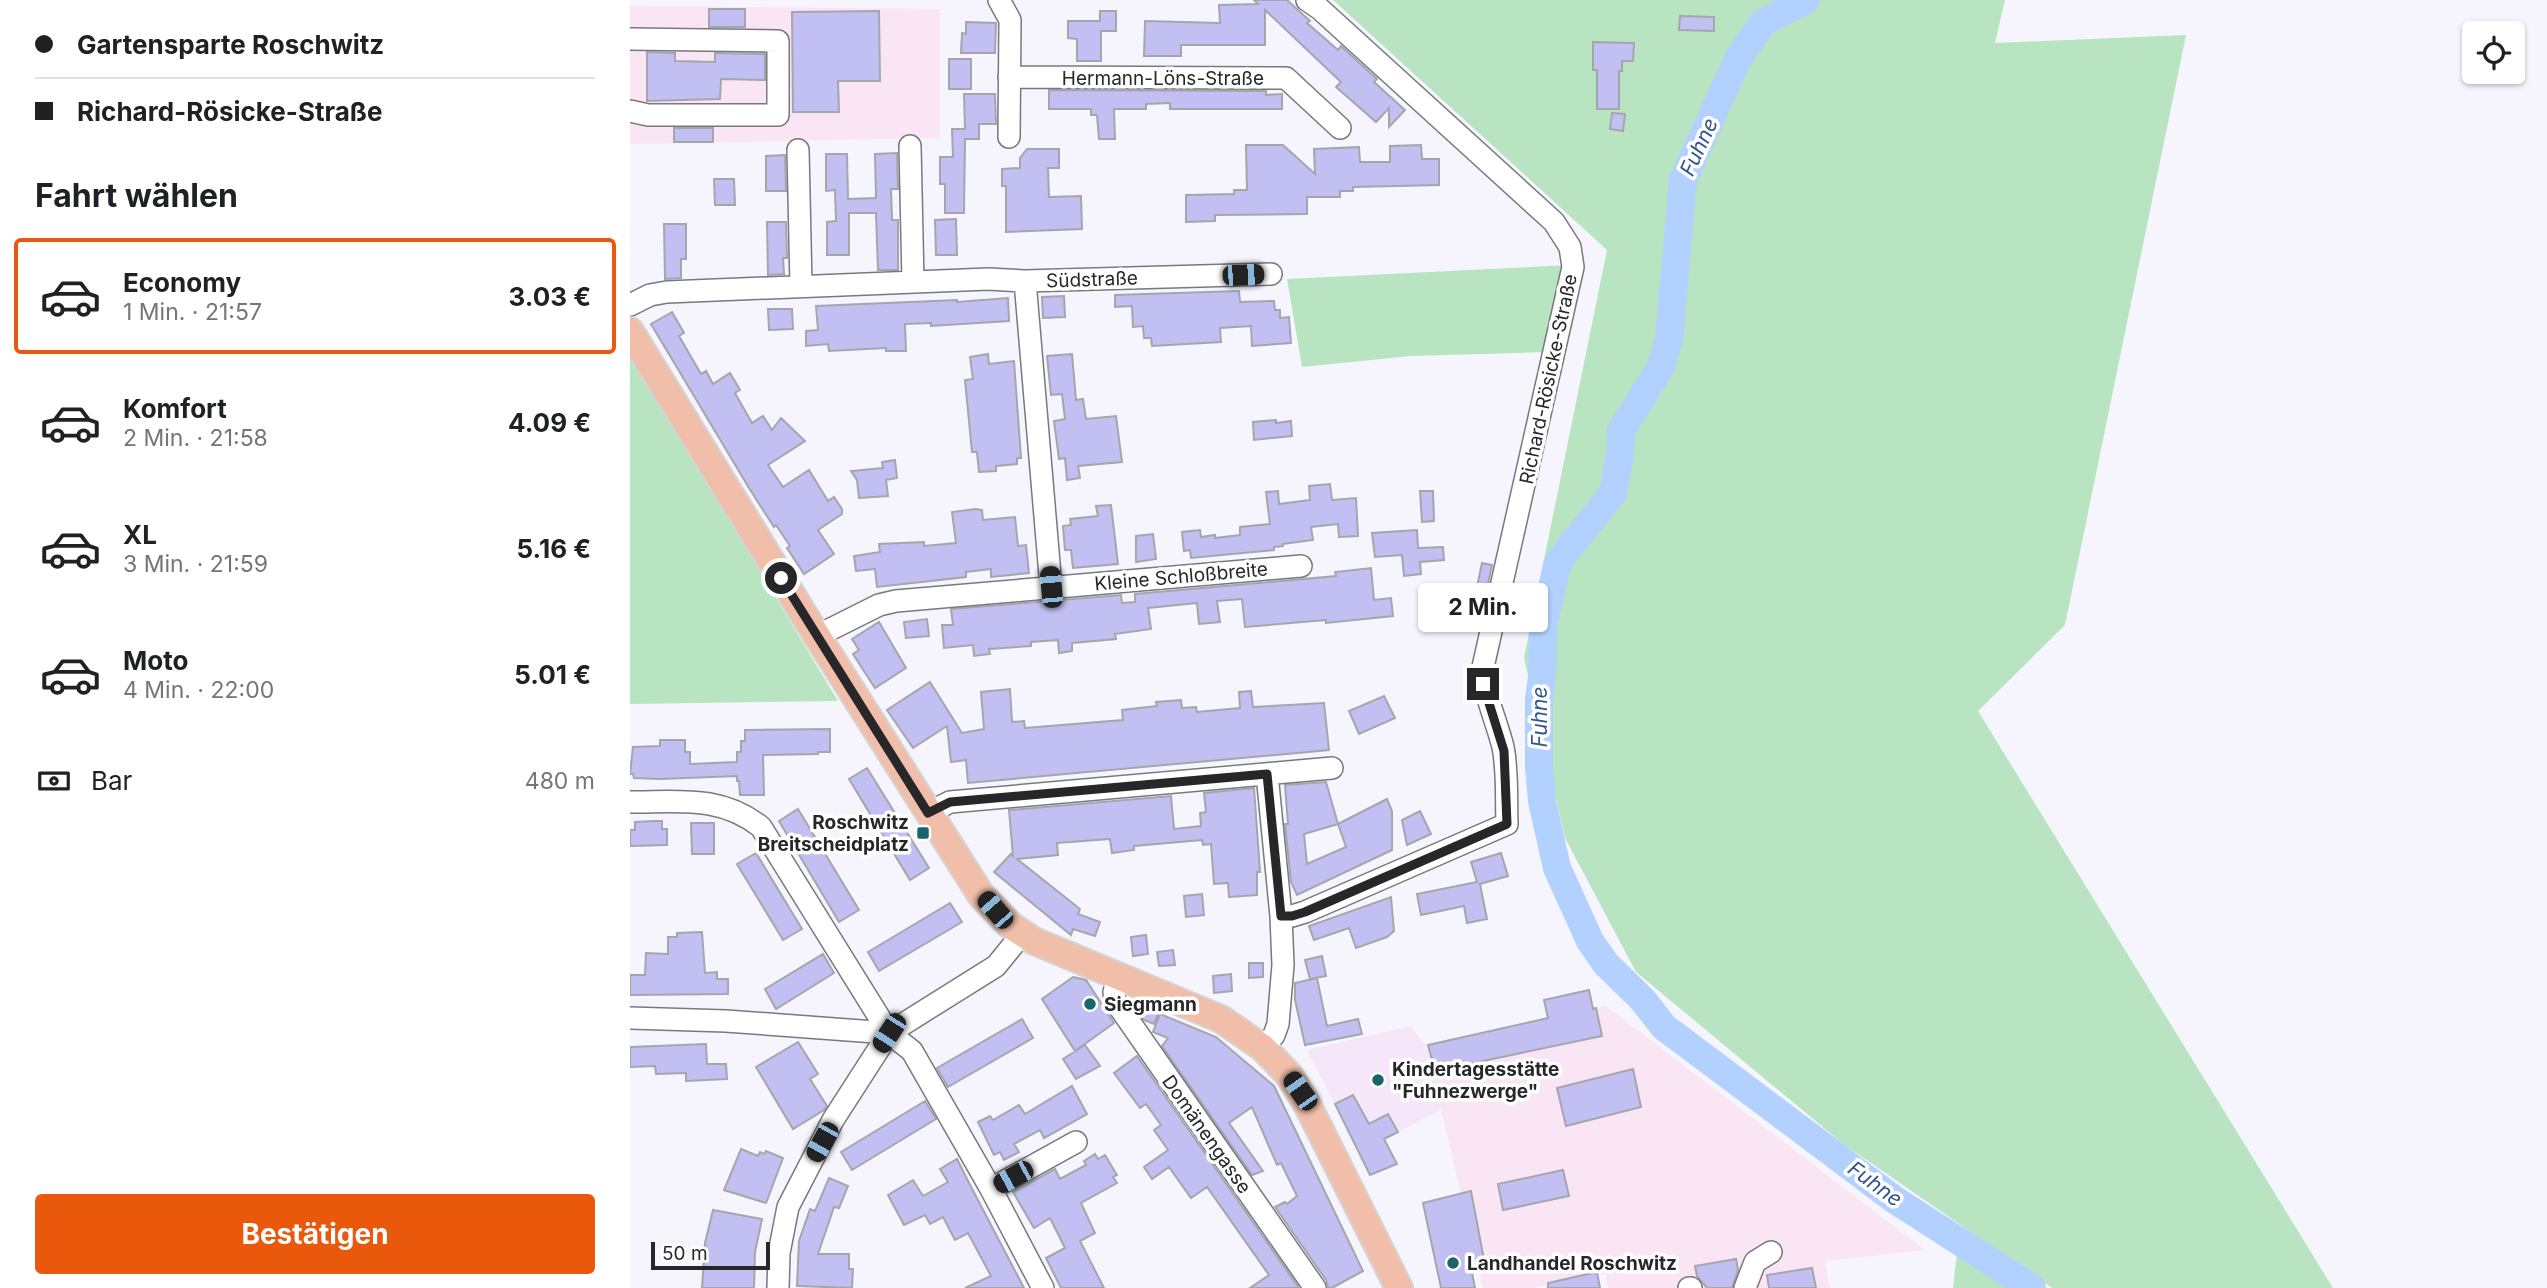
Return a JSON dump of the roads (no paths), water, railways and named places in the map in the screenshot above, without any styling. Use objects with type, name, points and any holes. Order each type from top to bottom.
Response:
[{"type":"main road","points":[[630,331],[817,636],[981,895],[1022,934],[1046,948],[1221,1019],[1263,1048],[1289,1075],[1308,1106],[1399,1288]]},
{"type":"street","points":[[999,0],[1010,20],[1009,137]]},
{"type":"street","name":"Richard-Rösicke-Straße","points":[[1281,916],[1305,912],[1507,824],[1504,751],[1497,724],[1486,699],[1483,667],[1573,267],[1570,247],[1554,222],[1307,0]]},
{"type":"street","points":[[630,39],[778,41],[778,115],[648,115],[630,111]]},
{"type":"street","name":"Hermann-Löns-Straße","points":[[1009,77],[1286,78],[1340,128]]},
{"type":"street","points":[[910,146],[913,282]]},
{"type":"street","points":[[798,150],[801,286]]},
{"type":"street","name":"Südstraße","points":[[630,305],[658,293],[801,286],[988,279],[1025,281],[1270,274]]},
{"type":"street","points":[[1025,281],[1051,587]]},
{"type":"street","name":"Kleine Schloßbreite","points":[[817,636],[879,605],[1301,566]]},
{"type":"street","points":[[928,813],[950,802],[1332,768]]},
{"type":"street","points":[[1263,1048],[1274,1035],[1278,1024],[1283,965],[1267,774]]},
{"type":"street","points":[[630,802],[708,802],[747,816],[761,827],[889,1033],[912,1051],[991,1189],[1043,1288]]},
{"type":"street","points":[[778,1288],[780,1242],[793,1196],[834,1120],[889,1033],[996,966],[1022,934]]},
{"type":"street","name":"Domänengasse","points":[[1118,977],[1114,992],[1115,1002],[1315,1288]]},
{"type":"street","points":[[630,1018],[726,1021],[889,1033]]},
{"type":"street","points":[[991,1189],[1076,1142]]},
{"type":"street","points":[[1745,1288],[1755,1262],[1771,1252]]},
{"type":"waterway","name":"Fuhne","points":[[1806,0],[1764,22],[1750,41],[1737,61],[1683,180],[1669,339],[1661,367],[1621,430],[1613,493],[1558,562],[1543,626],[1539,699],[1542,801],[1557,868],[1590,941],[1606,964],[1642,999],[1664,1027],[1895,1200],[2032,1288]]},
{"type":"place","name":"Roschwitz Breitscheidplatz","points":[[923,833]]},
{"type":"place","name":"Siegmann","points":[[1090,1004]]},
{"type":"place","name":"Kindertagesstätte \"Fuhnezwerge\"","points":[[1378,1080]]},
{"type":"place","name":"Landhandel Roschwitz","points":[[1453,1263]]}]
